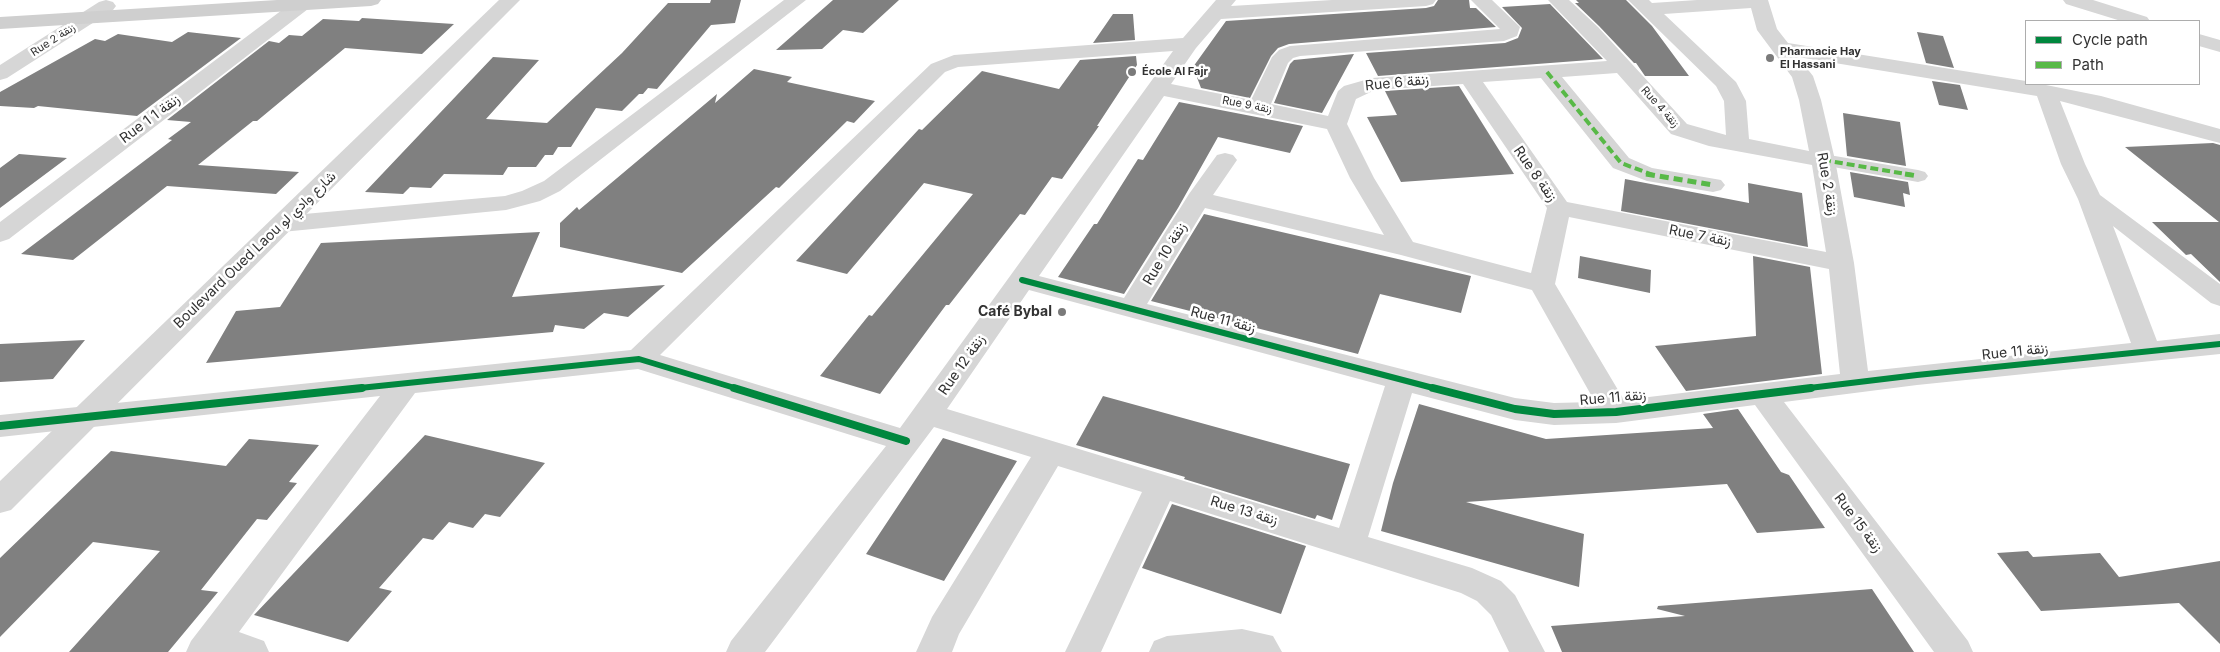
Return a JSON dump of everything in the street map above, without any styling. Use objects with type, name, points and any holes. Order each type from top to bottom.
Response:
[{"type":"main road","points":[[0,11],[191,0]]},
{"type":"main road","points":[[0,23],[371,0]]},
{"type":"street","name":"Boulevard Oued Laou شارع وادي لو","points":[[0,501],[510,0]]},
{"type":"street","points":[[282,224],[506,203],[531,196],[552,186],[796,0]]},
{"type":"street","points":[[1221,7],[1426,0]]},
{"type":"street","points":[[1259,107],[1279,61],[1286,54],[1297,50],[1362,65],[1504,35],[1510,32],[1510,27],[1481,0]]},
{"type":"street","name":"Rue 4 زنقة","points":[[1558,0],[1591,30],[1679,129],[1692,135],[1738,146],[1823,160]]},
{"type":"street","points":[[2073,0],[2137,20]]},
{"type":"street","name":"Rue 2 زنقة","points":[[1758,1],[1767,30],[1802,76],[1810,100],[1823,160],[1841,263],[1854,382]]},
{"type":"street","points":[[1643,4],[1758,1]]},
{"type":"street","points":[[1643,4],[1725,82],[1735,101],[1738,146]]},
{"type":"street","name":"Rue 1 زنقة 1","points":[[0,234],[301,5]]},
{"type":"street","name":"Rue 2 زنقة","points":[[0,74],[106,6]]},
{"type":"street","name":"Rue 12 زنقة","points":[[744,652],[928,414],[1189,44],[1221,7]]},
{"type":"street","points":[[2200,40],[2220,46]]},
{"type":"street","points":[[639,359],[938,68],[954,61],[963,60],[1189,44]]},
{"type":"street","points":[[1779,48],[2046,91],[2093,101],[2220,136]]},
{"type":"street","name":"Rue 6 زنقة","points":[[1336,124],[1346,96],[1360,87],[1362,65],[1469,77],[1623,66]]},
{"type":"street","points":[[1547,72],[1621,162],[1633,170],[1647,174],[1712,185]]},
{"type":"street","name":"Rue 8 زنقة","points":[[1469,77],[1559,208],[1542,284]]},
{"type":"street","name":"Rue 9 زنقة","points":[[1158,88],[1336,124]]},
{"type":"street","points":[[2046,91],[2073,164],[2090,199],[2147,350]]},
{"type":"street","points":[[1336,124],[1362,178],[1404,248]]},
{"type":"street","name":"Rue 10 زنقة","points":[[1132,308],[1198,199],[1225,160]]},
{"type":"street","points":[[1823,160],[1918,176]]},
{"type":"street","points":[[1198,199],[1404,248],[1542,284],[1616,412]]},
{"type":"street","points":[[2090,199],[2220,298]]},
{"type":"street","name":"Rue 7 زنقة","points":[[1559,208],[1841,263]]},
{"type":"street","name":"Rue 11 زنقة","points":[[1022,280],[1401,380],[1515,408],[1554,414],[1616,412],[1854,382],[2147,350],[2220,344]]},
{"type":"street","points":[[0,426],[639,359],[906,441]]},
{"type":"street","points":[[1350,543],[1401,380]]},
{"type":"street","points":[[251,652],[209,646],[405,385]]},
{"type":"street","name":"Rue 15 زنقة","points":[[1762,394],[1955,652]]},
{"type":"street","name":"Rue 13 زنقة","points":[[928,414],[1472,582],[1489,591],[1503,605],[1527,652]]},
{"type":"street","points":[[934,652],[944,628],[1050,452]]},
{"type":"street","points":[[1083,652],[1161,485]]},
{"type":"street","points":[[1167,652],[1242,644],[1260,647],[1264,652]]},
{"type":"building","points":[[711,0],[741,0],[735,23],[711,25],[657,89],[648,88],[622,111],[596,108],[571,147],[558,147],[553,155],[545,155],[536,167],[508,167],[503,175],[444,174],[431,188],[410,187],[403,194],[365,192],[493,57],[539,60],[486,119],[547,123],[622,53],[668,3],[710,3]]},
{"type":"building","points":[[833,0],[899,0],[863,33],[843,30],[822,49],[776,50]]},
{"type":"building","points":[[1438,0],[1469,0],[1470,8],[1476,8],[1496,27],[1289,44],[1278,48],[1271,56],[1250,98],[1201,88],[1193,67],[1226,21],[1426,8],[1434,6]]},
{"type":"building","points":[[1576,0],[1626,0],[1652,26],[1689,76],[1645,76],[1636,63],[1575,3],[1579,3]]},
{"type":"building","points":[[1550,4],[1603,59],[1378,76],[1366,53],[1505,43],[1518,38],[1522,28],[1502,7]]},
{"type":"building","points":[[1113,14],[1133,14],[1135,40],[1093,43]]},
{"type":"building","points":[[362,18],[454,24],[422,54],[345,48],[257,121],[253,121],[198,165],[299,172],[276,194],[167,186],[73,260],[21,254],[172,140],[168,139],[191,122],[167,120],[269,41],[279,43],[289,35],[302,36],[323,19],[359,21]]},
{"type":"building","points":[[188,32],[241,38],[137,116],[38,106],[34,108],[0,106],[0,92],[95,39],[105,41],[118,34],[172,42]]},
{"type":"building","points":[[1917,32],[1943,36],[1954,68],[1926,63]]},
{"type":"building","points":[[1354,54],[1322,113],[1274,103],[1290,64],[1294,60]]},
{"type":"building","points":[[1136,56],[1137,65],[1097,126],[1099,126],[1062,179],[1052,177],[1025,215],[1020,214],[949,305],[946,305],[880,394],[820,376],[869,315],[872,316],[973,194],[924,183],[847,274],[796,261],[919,129],[922,130],[982,71],[1059,89],[1080,60]]},
{"type":"building","points":[[754,69],[792,77],[787,82],[875,101],[854,123],[847,121],[779,188],[776,187],[682,273],[560,247],[560,223],[577,207],[579,210],[717,94],[715,103]]},
{"type":"building","points":[[1932,81],[1960,85],[1968,110],[1939,105]]},
{"type":"building","points":[[1459,86],[1514,174],[1401,182],[1367,117],[1397,115],[1385,91]]},
{"type":"building","points":[[1179,102],[1303,126],[1290,153],[1218,137],[1178,208],[1124,294],[1058,277],[1094,224],[1097,224],[1138,159],[1143,160]]},
{"type":"building","points":[[1843,113],[1900,122],[1906,166],[1847,156]]},
{"type":"building","points":[[2213,143],[2220,145],[2220,282],[2191,254],[2186,255],[2152,222],[2219,222],[2125,147]]},
{"type":"building","points":[[19,154],[67,158],[0,208],[0,168]]},
{"type":"building","points":[[1850,172],[1908,182],[1910,195],[1903,193],[1905,207],[1854,197]]},
{"type":"building","points":[[1625,179],[1749,203],[1748,183],[1802,193],[1808,247],[1621,211]]},
{"type":"building","points":[[1204,214],[1471,276],[1461,313],[1380,294],[1358,354],[1151,301]]},
{"type":"building","points":[[540,232],[512,297],[665,285],[628,317],[604,313],[584,329],[555,325],[553,332],[206,363],[236,311],[280,307],[321,243]]},
{"type":"building","points":[[1580,256],[1651,270],[1650,293],[1578,278]]},
{"type":"building","points":[[1753,256],[1810,267],[1822,374],[1686,391],[1655,346],[1756,336]]},
{"type":"building","points":[[85,340],[53,379],[0,382],[0,344]]},
{"type":"building","points":[[1103,396],[1350,464],[1332,520],[1317,515],[1315,519],[1184,479],[1185,477],[1076,445]]},
{"type":"building","points":[[1419,404],[1546,439],[1713,428],[1703,414],[1738,409],[1781,472],[1789,475],[1825,528],[1757,533],[1727,484],[1466,502],[1584,534],[1579,587],[1381,531],[1393,483]]},
{"type":"building","points":[[425,435],[545,463],[500,517],[485,514],[473,528],[449,522],[433,540],[423,538],[379,588],[392,591],[348,642],[254,615]]},
{"type":"building","points":[[943,438],[1017,461],[944,581],[866,554]]},
{"type":"building","points":[[249,439],[319,445],[289,482],[297,483],[267,520],[257,519],[201,590],[218,592],[168,652],[69,652],[160,551],[93,542],[0,637],[0,558],[111,451],[226,466]]},
{"type":"building","points":[[1172,504],[1306,546],[1281,614],[1142,568]]},
{"type":"building","points":[[2028,551],[2033,557],[2100,553],[2119,577],[2220,561],[2220,644],[2179,603],[2041,611],[1997,553]]},
{"type":"building","points":[[1872,589],[1914,652],[1562,652],[1551,626],[1685,616],[1657,609],[1658,606]]},
{"type":"marked path","points":[[1547,72],[1621,163],[1647,174],[1713,185]]},
{"type":"marked path","points":[[1823,160],[1918,176]]},
{"type":"cycle path","points":[[1022,280],[1515,409],[1554,414],[1616,412],[1917,375],[2220,344]]},
{"type":"cycle path","points":[[0,426],[639,359],[906,441]]},
{"type":"place","name":"Pharmacie Hay El Hassani","points":[[1770,58]]},
{"type":"place","name":"École Al Fajr","points":[[1132,72]]},
{"type":"place","name":"Café Bybal","points":[[1062,312]]}]
